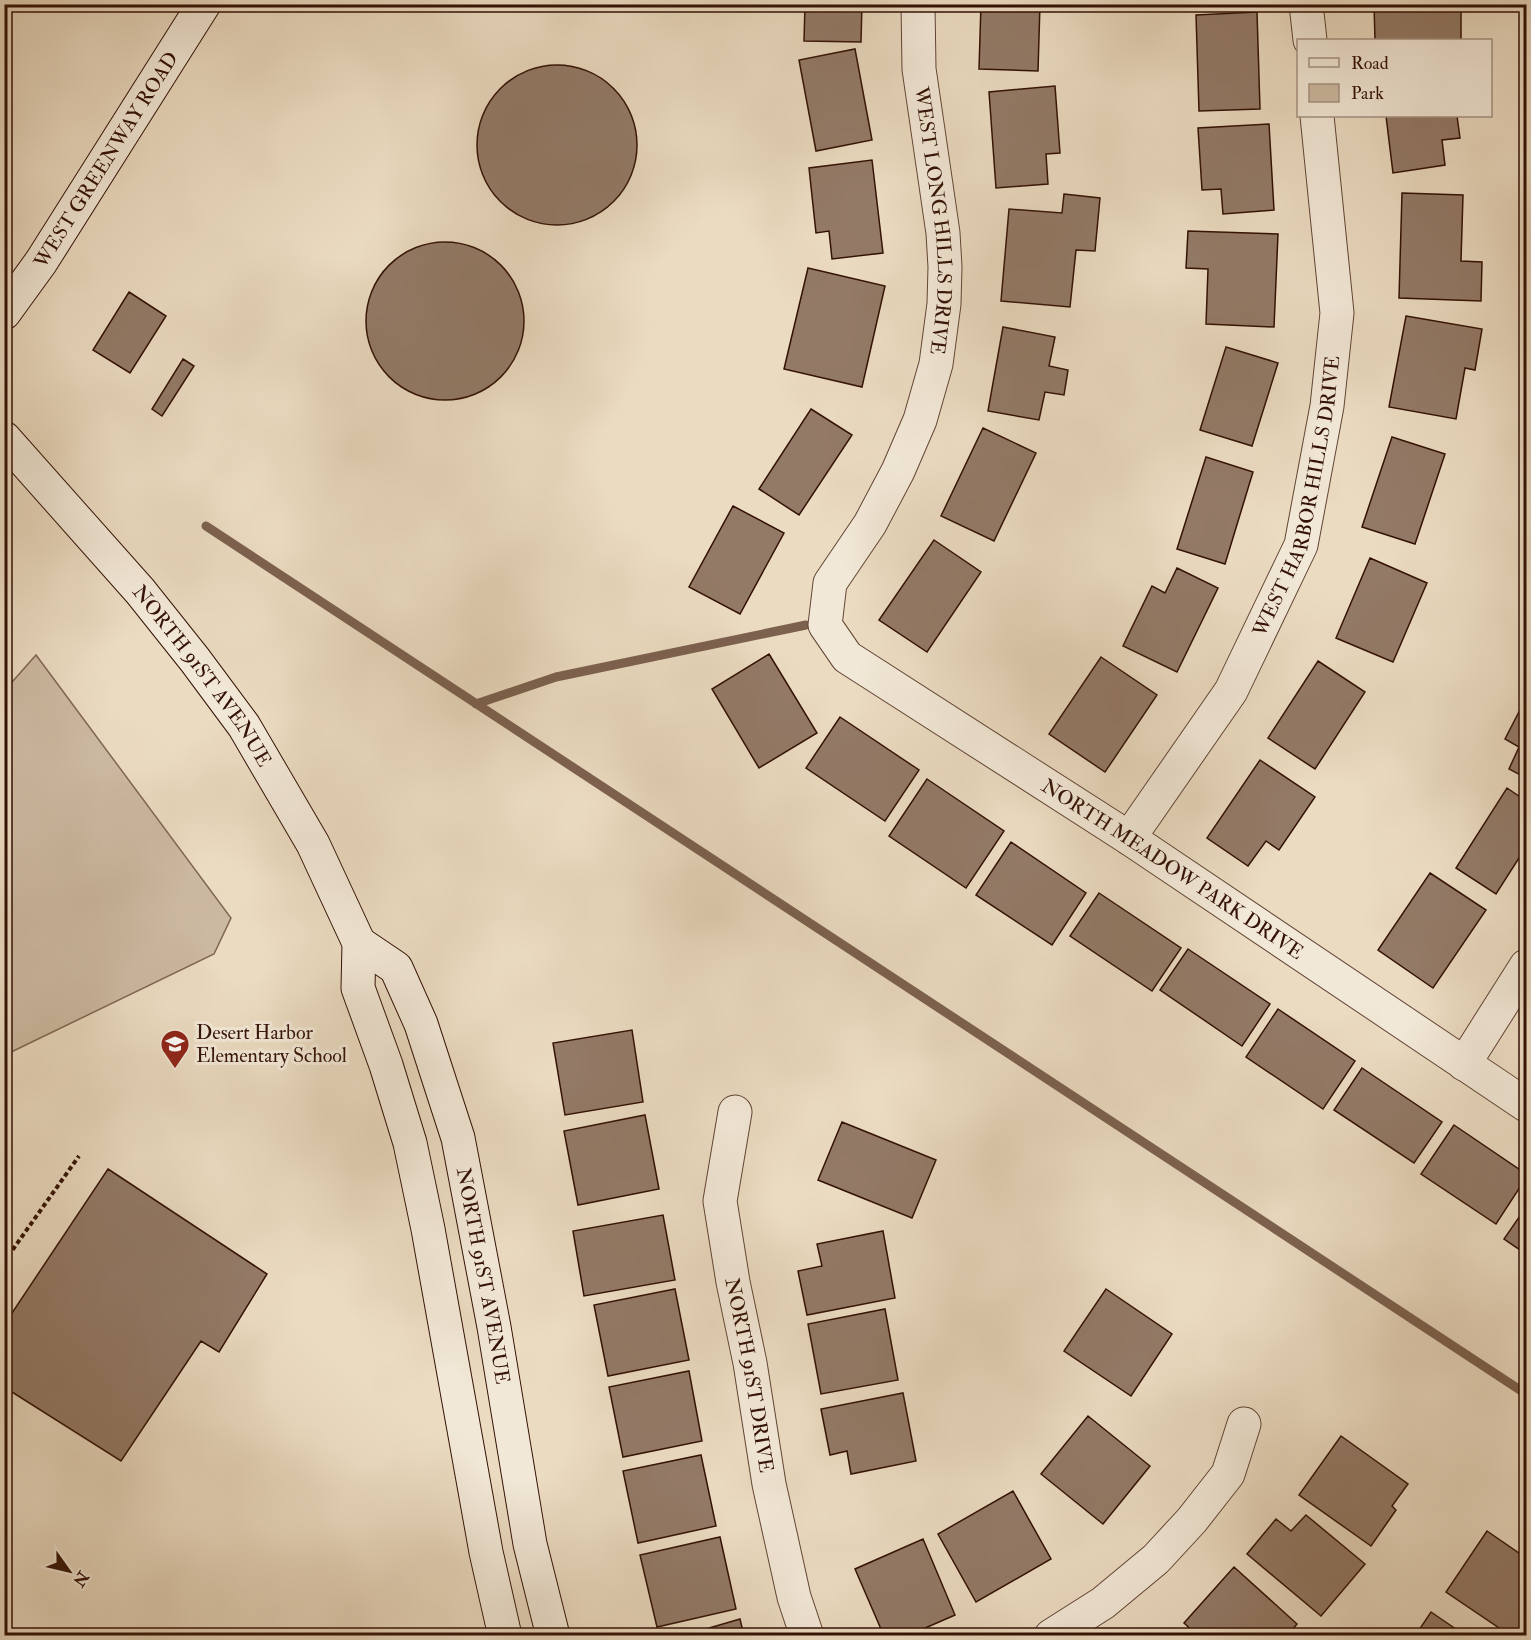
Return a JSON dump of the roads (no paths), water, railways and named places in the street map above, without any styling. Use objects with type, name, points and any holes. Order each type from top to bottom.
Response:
[{"type":"street","name":"WEST GREENWAY ROAD","points":[[4,314],[41,262],[204,4]]},
{"type":"street","name":"WEST LONG HILLS DRIVE","points":[[825,625],[830,583],[870,524],[898,471],[920,420],[936,364],[944,304],[944,233],[919,69],[918,4]]},
{"type":"street","points":[[1306,4],[1310,39]]},
{"type":"street","name":"WEST HARBOR HILLS DRIVE","points":[[1129,838],[1231,691],[1301,545],[1327,406],[1337,314],[1317,117]]},
{"type":"street","name":"NORTH 91ST AVENUE","points":[[4,438],[106,552],[195,660],[244,726],[313,844],[359,943],[357,988],[386,1065],[410,1143],[436,1274],[483,1540],[505,1635]]},
{"type":"street","name":"NORTH MEADOW PARK DRIVE","points":[[825,625],[847,657],[1129,838],[1527,1106]]},
{"type":"street","name":"NORTH 91ST AVENUE","points":[[359,943],[396,968],[422,1024],[458,1138],[530,1544],[553,1635]]},
{"type":"street","points":[[1464,1064],[1527,966]]},
{"type":"street","name":"NORTH 91ST DRIVE","points":[[735,1112],[720,1201],[733,1282],[750,1363],[769,1484],[794,1597],[807,1635]]},
{"type":"street","points":[[436,1274],[482,1264]]},
{"type":"street","points":[[1051,1635],[1103,1603],[1156,1559],[1192,1520],[1228,1474],[1244,1424]]},
{"type":"waterway","points":[[206,526],[1526,1394]]},
{"type":"waterway","points":[[476,704],[556,677],[806,625]]},
{"type":"place","name":"Desert Harbor Elementary School","points":[[175,1070]]}]
